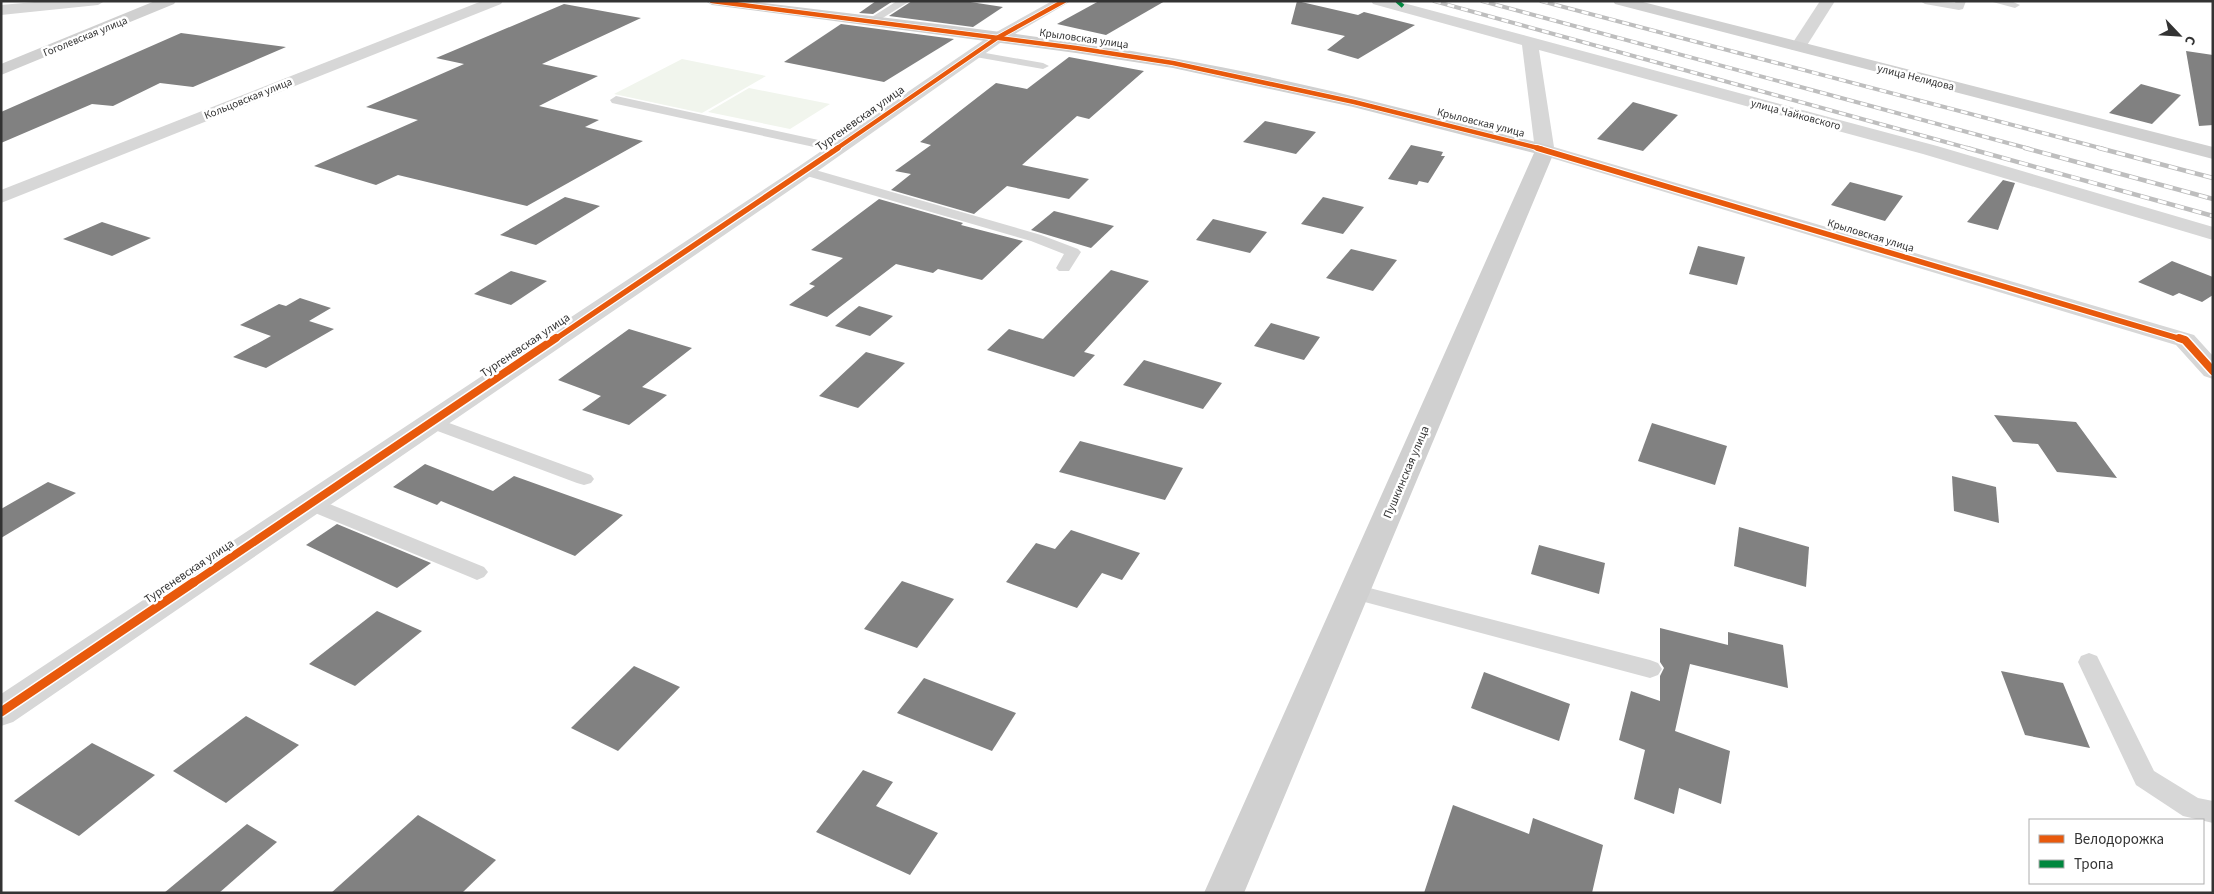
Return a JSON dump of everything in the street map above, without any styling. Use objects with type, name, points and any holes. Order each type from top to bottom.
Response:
[{"type":"street","points":[[1,10],[98,1]]},
{"type":"street","name":"Гоголевская улица","points":[[1,70],[169,1]]},
{"type":"street","name":"Кольцовская улица","points":[[1,197],[496,1]]},
{"type":"street","name":"Крыловская улица","points":[[712,1],[1173,63],[1354,102],[1545,150],[2185,340],[2213,371]]},
{"type":"street","name":"Тургеневская улица","points":[[1,712],[804,171],[997,38],[1064,1]]},
{"type":"street","name":"улица Чайковского","points":[[1378,1],[1930,150],[2213,234]]},
{"type":"street","name":"улица Нелидова","points":[[1620,1],[2213,152]]},
{"type":"street","points":[[1798,47],[1828,1]]},
{"type":"street","points":[[1530,42],[1545,150]]},
{"type":"street","name":"Пушкинская улица","points":[[1224,893],[1545,150]]},
{"type":"lane","points":[[869,22],[904,1]]},
{"type":"lane","points":[[1925,1],[1959,7],[1961,1]]},
{"type":"lane","points":[[1994,1],[2015,5]]},
{"type":"lane","points":[[974,54],[1043,66]]},
{"type":"lane","points":[[616,100],[837,148]]},
{"type":"lane","points":[[804,171],[1036,238],[1073,252],[1064,268]]},
{"type":"lane","points":[[430,422],[584,479]]},
{"type":"lane","points":[[310,503],[477,572]]},
{"type":"lane","points":[[1354,592],[1650,670]]},
{"type":"lane","points":[[2089,662],[2145,778],[2192,808],[2213,812]]},
{"type":"shaded area","points":[[682,59],[766,76],[702,113],[614,94]]},
{"type":"shaded area","points":[[749,88],[830,104],[790,129],[708,112]]},
{"type":"building","points":[[876,1],[893,1],[873,14],[859,13]]},
{"type":"building","points":[[912,1],[964,1],[1003,7],[973,27],[889,16]]},
{"type":"building","points":[[1099,1],[1165,1],[1106,35],[1057,24]]},
{"type":"building","points":[[1297,1],[1358,15],[1364,12],[1415,25],[1358,59],[1327,50],[1345,36],[1291,24]]},
{"type":"building","points":[[564,4],[641,18],[542,64],[598,76],[539,106],[599,120],[585,127],[643,141],[527,206],[398,175],[376,185],[314,166],[418,120],[366,107],[464,64],[436,58]]},
{"type":"building","points":[[841,24],[954,39],[884,82],[784,62]]},
{"type":"building","points":[[181,33],[286,47],[193,87],[160,83],[113,106],[92,104],[1,143],[1,112]]},
{"type":"building","points":[[2186,51],[2213,55],[2213,125],[2199,126]]},
{"type":"building","points":[[1069,57],[1144,71],[1089,119],[1077,116],[1022,165],[1089,179],[1069,199],[1007,186],[974,214],[891,190],[911,174],[895,171],[931,145],[920,142],[996,83],[1027,89]]},
{"type":"building","points":[[2141,84],[2181,95],[2152,124],[2109,113]]},
{"type":"building","points":[[1633,102],[1678,115],[1643,151],[1597,139]]},
{"type":"building","points":[[1265,121],[1316,132],[1296,154],[1243,142]]},
{"type":"building","points":[[1411,145],[1443,152],[1441,156],[1445,156],[1428,183],[1419,181],[1417,185],[1388,179]]},
{"type":"building","points":[[2003,180],[2015,183],[1998,230],[1967,222]]},
{"type":"building","points":[[1850,182],[1903,196],[1885,221],[1831,205]]},
{"type":"building","points":[[565,197],[600,206],[536,245],[500,235]]},
{"type":"building","points":[[1323,197],[1364,207],[1343,234],[1301,224]]},
{"type":"building","points":[[879,199],[963,223],[961,225],[1023,241],[982,280],[938,269],[933,273],[896,264],[827,317],[789,305],[815,286],[809,284],[843,258],[811,250]]},
{"type":"building","points":[[1054,211],[1114,226],[1091,248],[1031,230]]},
{"type":"building","points":[[1213,219],[1267,232],[1250,253],[1196,240]]},
{"type":"building","points":[[102,222],[151,238],[112,256],[63,239]]},
{"type":"building","points":[[1698,246],[1745,257],[1737,285],[1689,274]]},
{"type":"building","points":[[1351,249],[1397,260],[1373,291],[1326,278]]},
{"type":"building","points":[[2172,261],[2213,277],[2213,295],[2202,302],[2179,293],[2173,296],[2138,282]]},
{"type":"building","points":[[1111,270],[1149,281],[1084,352],[1095,355],[1074,377],[987,350],[1009,329],[1043,339]]},
{"type":"building","points":[[511,271],[547,281],[511,305],[474,294]]},
{"type":"building","points":[[300,298],[331,308],[309,321],[334,329],[266,368],[233,357],[271,336],[240,325],[279,304],[286,306]]},
{"type":"building","points":[[859,306],[893,316],[870,336],[835,326]]},
{"type":"building","points":[[1271,323],[1320,337],[1304,360],[1254,346]]},
{"type":"building","points":[[629,329],[692,348],[642,387],[667,395],[629,425],[582,410],[601,396],[558,380]]},
{"type":"building","points":[[866,352],[905,363],[858,408],[819,396]]},
{"type":"building","points":[[1144,360],[1222,383],[1203,409],[1123,385]]},
{"type":"building","points":[[1994,415],[2076,422],[2117,478],[2057,472],[2038,444],[2013,442]]},
{"type":"building","points":[[1652,423],[1727,446],[1715,485],[1638,461]]},
{"type":"building","points":[[1080,441],[1183,468],[1165,500],[1059,472]]},
{"type":"building","points":[[425,464],[493,491],[514,476],[623,515],[575,556],[441,501],[437,505],[393,487]]},
{"type":"building","points":[[1952,476],[1996,487],[1999,523],[1954,511]]},
{"type":"building","points":[[48,482],[76,493],[1,538],[1,509]]},
{"type":"building","points":[[337,524],[431,563],[397,588],[306,545]]},
{"type":"building","points":[[1739,527],[1809,547],[1806,587],[1734,566]]},
{"type":"building","points":[[1071,530],[1140,553],[1122,580],[1102,573],[1077,608],[1006,582],[1036,543],[1055,549]]},
{"type":"building","points":[[1539,545],[1605,563],[1599,594],[1531,574]]},
{"type":"building","points":[[902,581],[954,599],[917,648],[864,629]]},
{"type":"building","points":[[377,611],[422,631],[355,686],[309,664]]},
{"type":"building","points":[[1660,628],[1728,645],[1728,632],[1783,645],[1788,688],[1690,664],[1675,731],[1730,751],[1721,804],[1679,788],[1674,814],[1634,799],[1645,750],[1619,740],[1631,691],[1660,701],[1660,676],[1664,668],[1660,662]]},
{"type":"building","points":[[634,666],[680,687],[618,751],[571,728]]},
{"type":"building","points":[[2001,671],[2063,683],[2090,748],[2025,735]]},
{"type":"building","points":[[1484,672],[1570,704],[1559,741],[1471,708]]},
{"type":"building","points":[[924,678],[1016,713],[992,751],[897,713]]},
{"type":"building","points":[[246,716],[299,745],[226,803],[173,771]]},
{"type":"building","points":[[92,743],[155,775],[79,836],[14,801]]},
{"type":"building","points":[[863,770],[893,782],[876,806],[938,833],[910,875],[816,832]]},
{"type":"building","points":[[1453,805],[1529,834],[1533,818],[1603,845],[1592,893],[1424,893]]},
{"type":"building","points":[[418,815],[496,860],[462,893],[331,893]]},
{"type":"building","points":[[247,824],[277,842],[219,893],[164,893]]},
{"type":"railway","points":[[1434,1],[1971,149]]},
{"type":"railway","points":[[1482,1],[2030,149]]},
{"type":"railway","points":[[1541,1],[2104,149]]},
{"type":"railway","points":[[1967,148],[2213,216]]},
{"type":"railway","points":[[2025,148],[2213,199]]},
{"type":"railway","points":[[2099,148],[2213,178]]},
{"type":"marked path","points":[[1397,1],[1405,8]]},
{"type":"cycle path","points":[[712,1],[1076,48],[1173,63],[1354,102],[1545,150],[2185,340],[2213,371]]},
{"type":"cycle path","points":[[1,712],[805,171],[997,38],[1064,1]]}]
